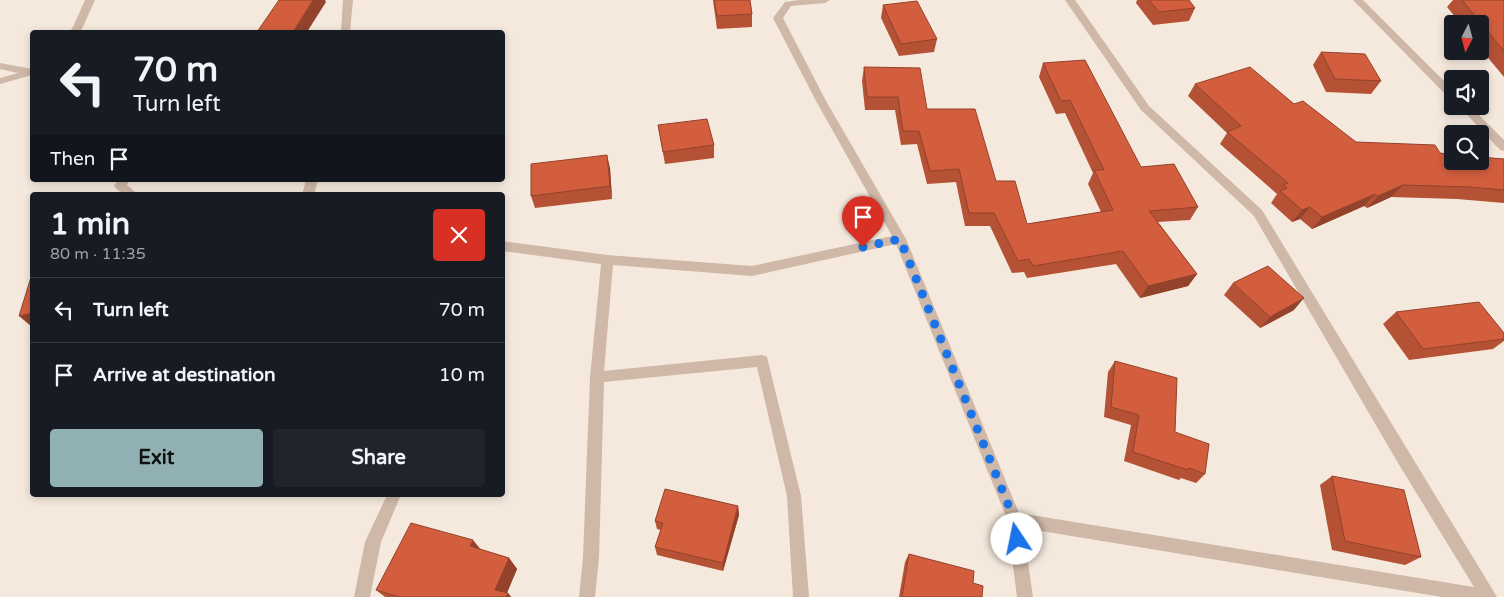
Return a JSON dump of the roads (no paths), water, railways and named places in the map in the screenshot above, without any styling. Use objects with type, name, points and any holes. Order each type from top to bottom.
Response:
[{"type":"street","points":[[76,30],[90,0]]},
{"type":"street","points":[[346,30],[348,0]]},
{"type":"street","points":[[825,0],[788,4],[778,18],[821,101],[900,239],[1014,519],[1025,597]]},
{"type":"street","points":[[1070,0],[1145,108],[1258,213],[1403,458],[1489,597]]},
{"type":"street","points":[[1358,0],[1444,87]]},
{"type":"street","points":[[0,66],[30,72]]},
{"type":"street","points":[[0,81],[30,73]]},
{"type":"street","points":[[1473,115],[1504,147]]},
{"type":"street","points":[[123,182],[120,186],[129,192]]},
{"type":"street","points":[[505,246],[607,260],[752,271],[900,239]]},
{"type":"street","points":[[587,597],[592,557],[598,377],[607,260]]},
{"type":"street","points":[[598,377],[762,361],[794,496],[801,597]]},
{"type":"street","points":[[362,597],[373,542],[394,497]]},
{"type":"street","points":[[1014,519],[1489,597]]}]
